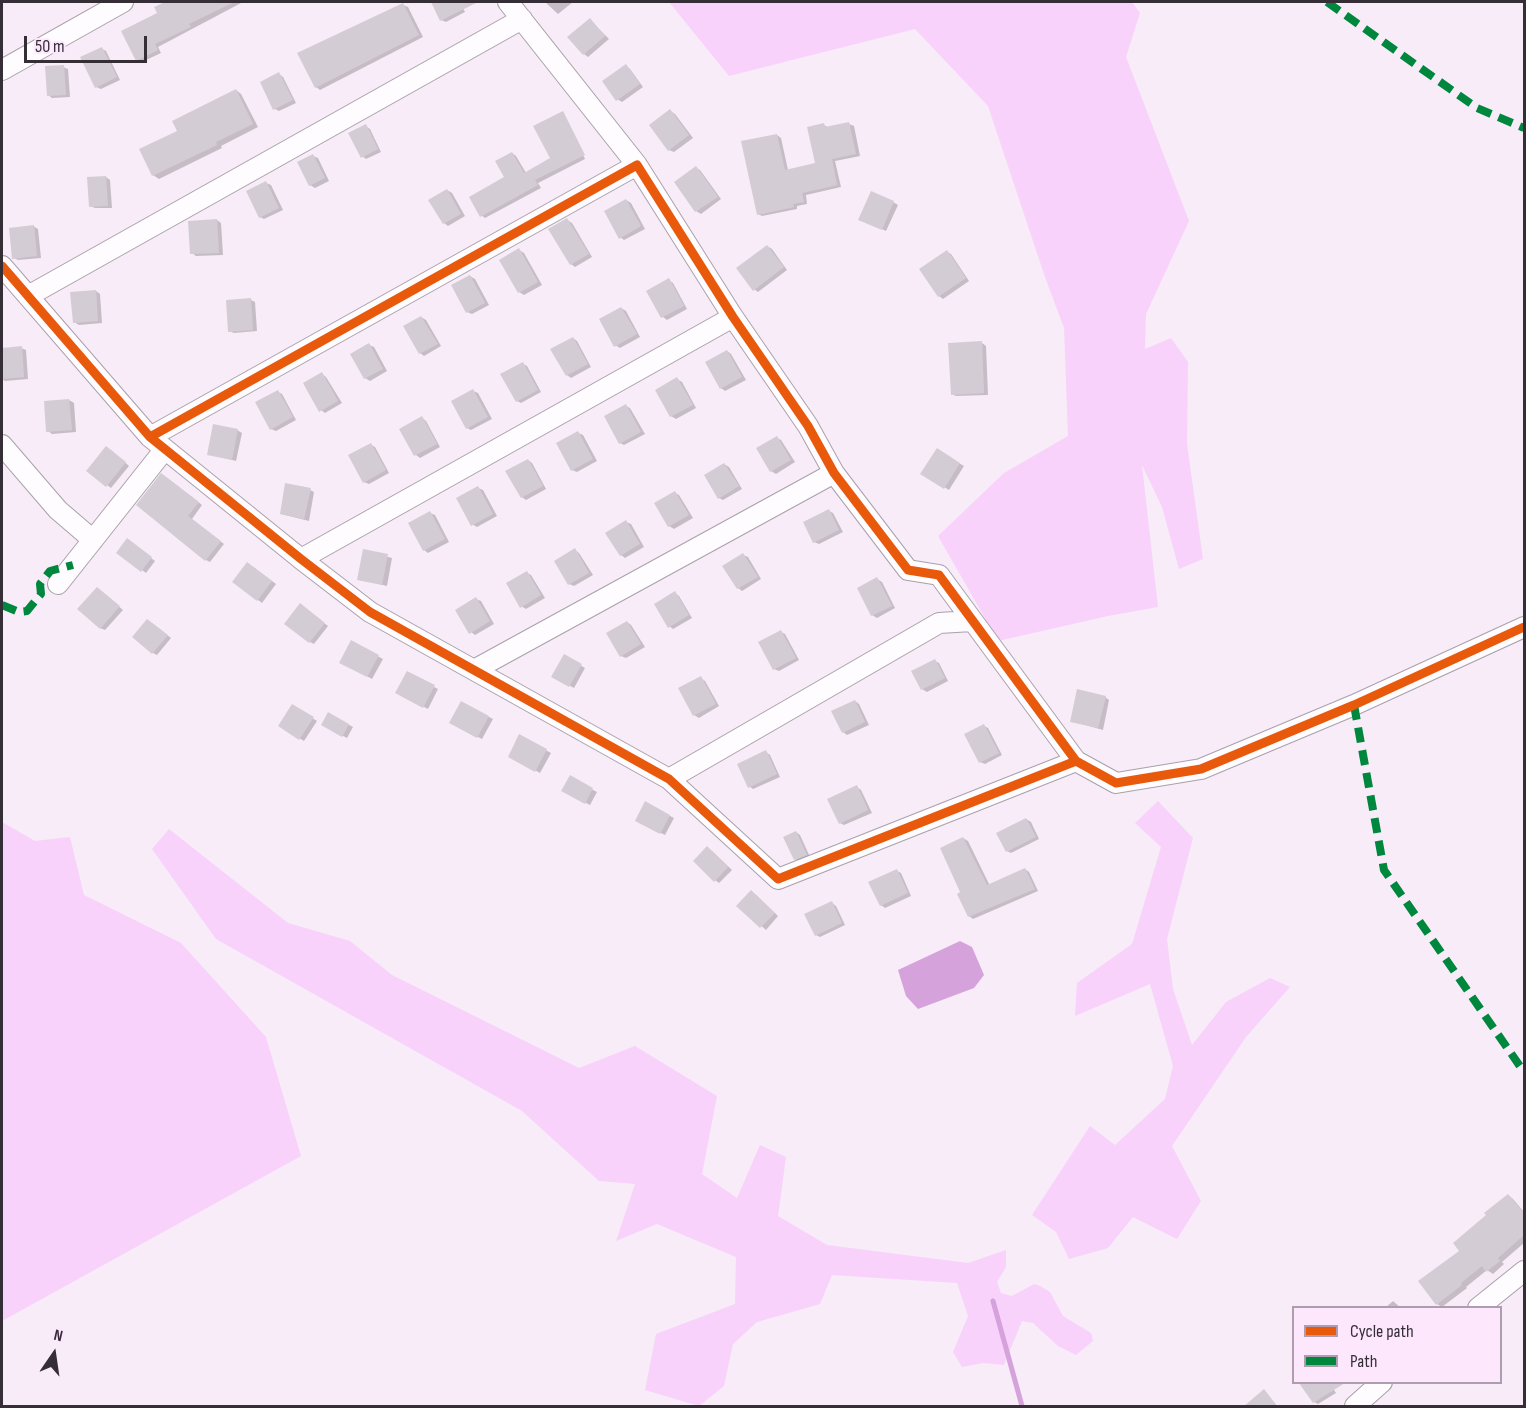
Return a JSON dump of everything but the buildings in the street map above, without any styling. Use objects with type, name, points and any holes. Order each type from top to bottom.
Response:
[{"type":"street","points":[[2,70],[123,2]]},
{"type":"street","points":[[508,2],[637,165],[733,317],[808,426],[834,473],[908,570],[939,575],[1076,760],[1116,783],[1201,769],[1354,705],[1524,627]]},
{"type":"street","points":[[28,296],[522,19]]},
{"type":"street","points":[[58,584],[93,540],[158,443],[637,165]]},
{"type":"street","points":[[2,266],[158,443],[301,559],[370,612],[669,779],[778,879],[1076,760]]},
{"type":"street","points":[[301,559],[733,317]]},
{"type":"street","points":[[2,445],[58,510],[93,540]]},
{"type":"street","points":[[474,670],[834,473]]},
{"type":"street","points":[[669,779],[939,623],[972,621]]},
{"type":"street","points":[[1480,1306],[1524,1271]]},
{"type":"street","points":[[1355,1407],[1381,1384]]},
{"type":"shaded area","points":[[669,2],[1132,2],[1140,13],[1126,57],[1189,221],[1146,314],[1145,349],[1171,338],[1188,362],[1187,444],[1203,559],[1179,569],[1162,507],[1142,465],[1158,607],[998,641],[938,536],[1004,473],[1068,436],[1064,328],[988,106],[915,29],[729,76]]},
{"type":"shaded area","points":[[1158,801],[1193,838],[1167,939],[1173,989],[1192,1045],[1226,1002],[1270,978],[1290,987],[1246,1037],[1172,1146],[1201,1201],[1177,1239],[1133,1217],[1108,1248],[1069,1259],[1056,1232],[1032,1215],[1090,1126],[1115,1145],[1165,1099],[1173,1066],[1150,984],[1075,1016],[1077,983],[1132,944],[1161,847],[1135,823]]},
{"type":"shaded area","points":[[2,822],[35,841],[70,837],[84,895],[181,943],[266,1037],[301,1156],[2,1321]]},
{"type":"shaded area","points":[[169,829],[288,923],[350,941],[392,975],[579,1068],[635,1046],[717,1096],[702,1174],[737,1198],[760,1145],[786,1157],[778,1216],[827,1245],[968,1263],[1006,1250],[1006,1267],[997,1282],[1001,1293],[1012,1296],[1034,1284],[1040,1286],[1050,1292],[1063,1316],[1091,1333],[1093,1341],[1076,1355],[1058,1346],[1033,1323],[1022,1321],[1004,1365],[983,1363],[962,1367],[953,1352],[968,1316],[957,1283],[832,1275],[820,1304],[757,1322],[733,1344],[724,1386],[699,1406],[645,1390],[656,1334],[735,1304],[736,1257],[657,1224],[616,1241],[635,1184],[599,1181],[522,1111],[216,939],[152,849]]},
{"type":"shaded area","points":[[960,941],[972,947],[984,975],[974,988],[918,1009],[906,996],[898,970]]},
{"type":"waterway","points":[[993,1301],[1022,1406]]},
{"type":"marked path","points":[[1327,2],[1477,108],[1524,128]]},
{"type":"marked path","points":[[2,605],[19,612],[27,611],[41,594],[40,584],[50,571],[73,565]]},
{"type":"marked path","points":[[1354,705],[1384,870],[1524,1072]]},
{"type":"cycle path","points":[[150,437],[637,165],[733,317],[808,426],[834,473],[908,570],[939,575],[1076,761],[1116,783],[1201,769],[1354,705],[1524,627]]},
{"type":"cycle path","points":[[2,266],[150,437],[301,559],[370,612],[669,779],[778,879],[1076,761]]}]
